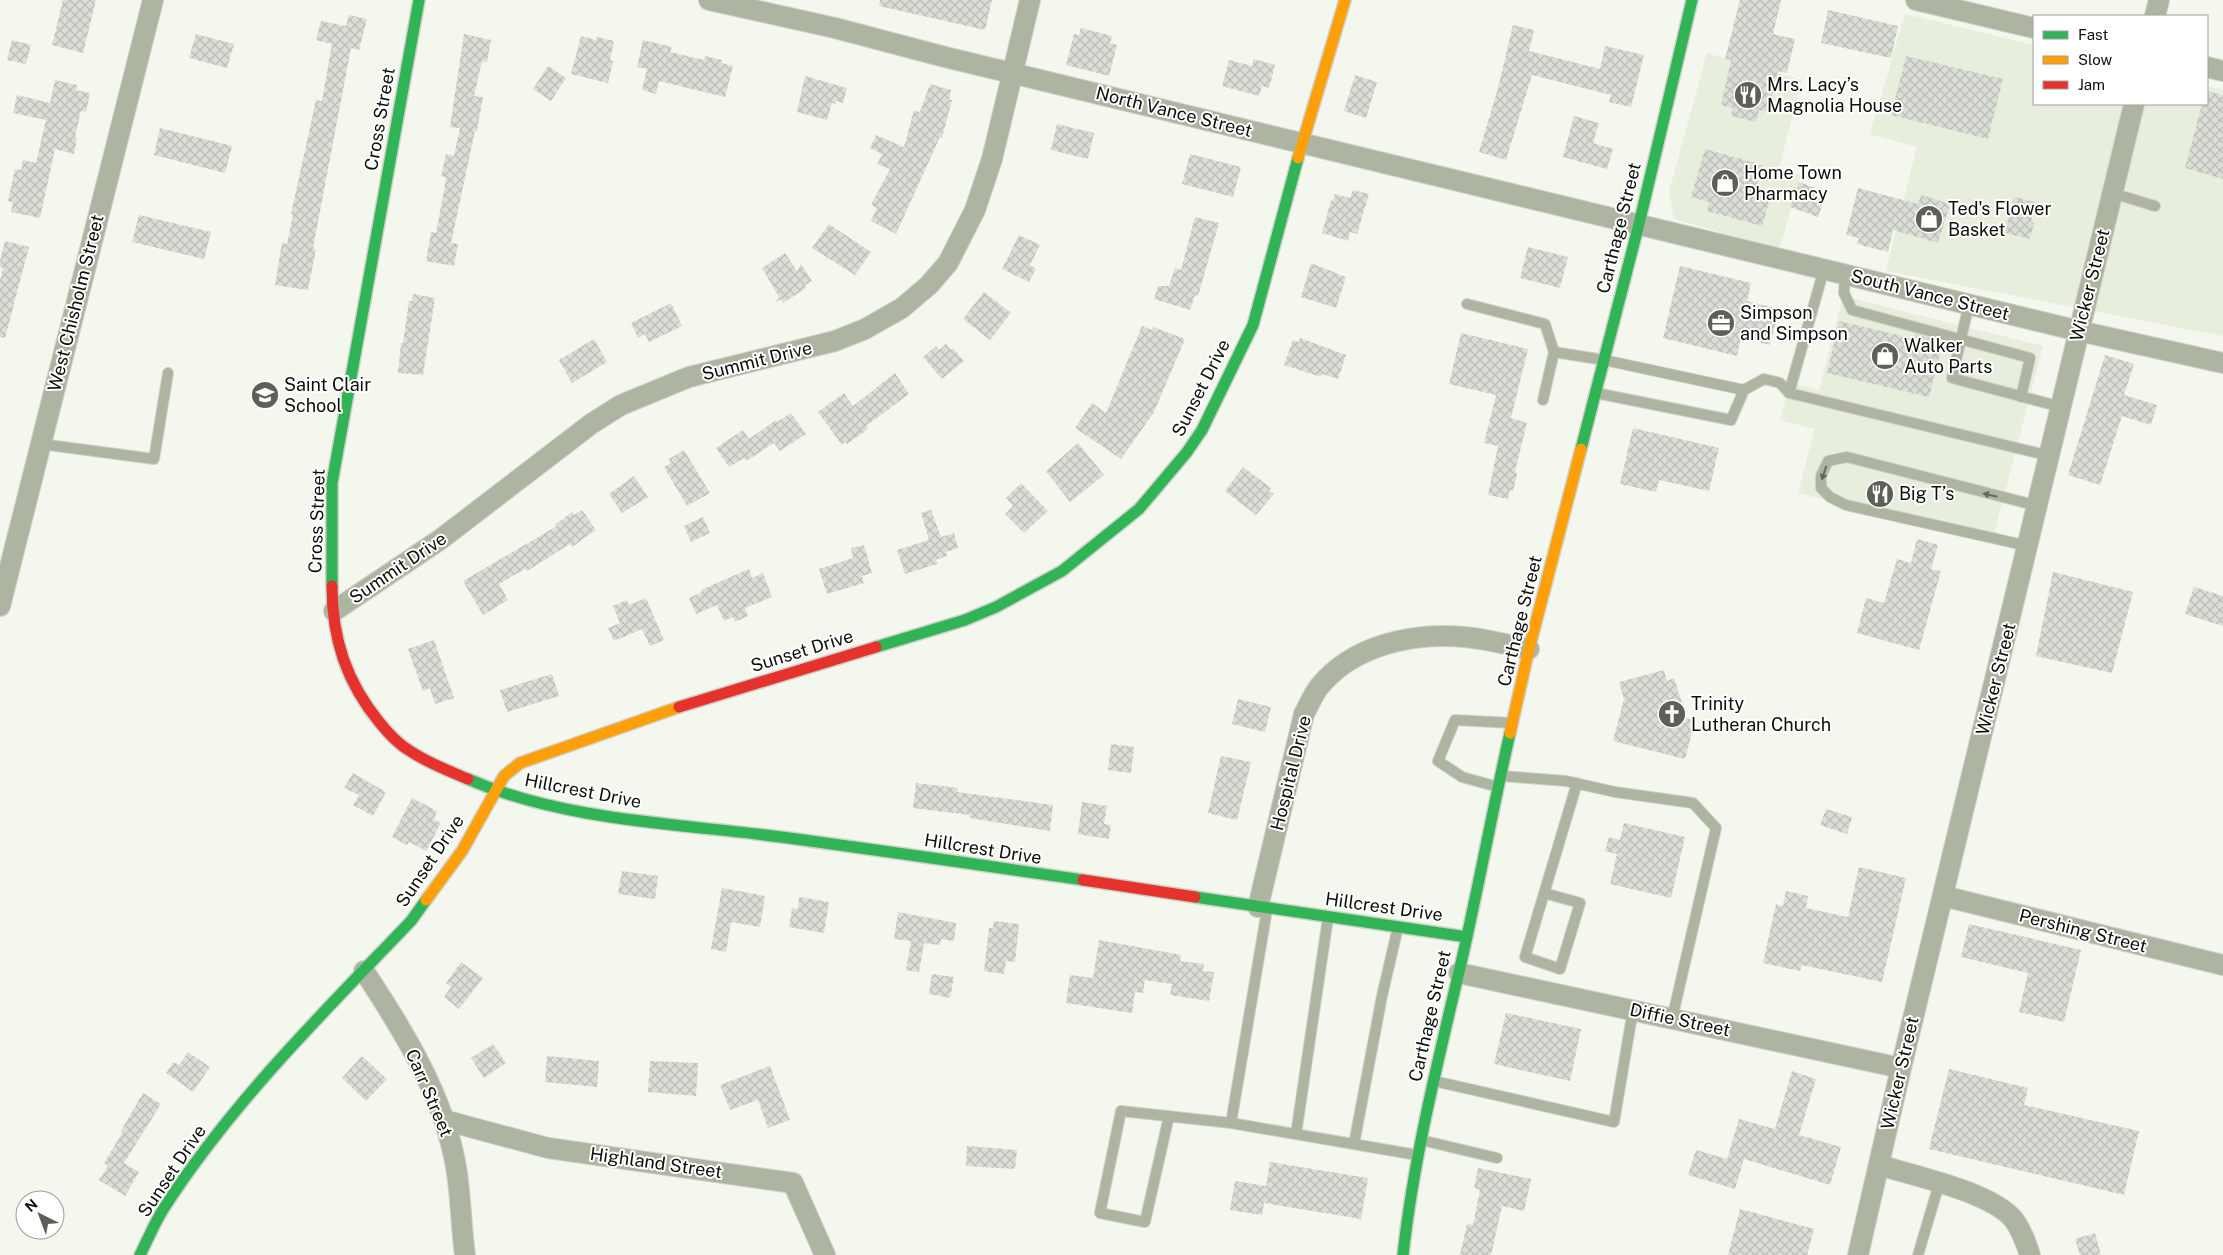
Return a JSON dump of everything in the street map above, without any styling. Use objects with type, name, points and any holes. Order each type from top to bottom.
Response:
[{"type":"street","name":"West Chisholm Street","points":[[0,606],[153,0]]},
{"type":"street","name":"Cross Street","points":[[419,0],[332,482],[334,610],[338,639],[346,670],[364,704],[380,724],[409,751],[495,791]]},
{"type":"street","name":"North Vance Street","points":[[710,0],[835,28],[1013,73],[1638,224]]},
{"type":"street","name":"Summit Drive","points":[[334,610],[441,539],[590,424],[621,405],[689,377],[835,341],[865,329],[902,308],[928,285],[948,263],[975,210],[992,159],[1030,0]]},
{"type":"street","name":"Sunset Drive","points":[[140,1255],[163,1209],[210,1143],[279,1058],[411,921],[462,851],[504,776],[520,763],[567,748],[678,706],[965,620],[1046,580],[1100,542],[1139,510],[1187,452],[1202,430],[1253,325],[1302,143],[1345,0]]},
{"type":"street","name":"Carthage Street","points":[[1403,1255],[1408,1208],[1420,1140],[1467,937],[1529,649],[1604,360],[1692,0]]},
{"type":"street","points":[[1916,0],[2033,28]]},
{"type":"street","points":[[2155,15],[2158,0]]},
{"type":"street","points":[[2208,67],[2223,71]]},
{"type":"street","name":"Wicker Street","points":[[1858,1255],[1901,1068],[2134,105]]},
{"type":"street","name":"South Vance Street","points":[[1638,224],[2079,331],[2223,363]]},
{"type":"street","name":"Hospital Drive","points":[[1263,908],[1304,714],[1318,688],[1330,675],[1358,654],[1410,638],[1465,637],[1529,649]]},
{"type":"street","name":"Hillcrest Drive","points":[[495,791],[592,814],[852,846],[1467,937]]},
{"type":"street","name":"Pershing Street","points":[[1943,896],[2223,965]]},
{"type":"street","name":"Carr Street","points":[[364,971],[397,1020],[444,1120],[456,1166],[465,1255]]},
{"type":"street","name":"Diffie Street","points":[[1459,973],[1901,1068]]},
{"type":"street","name":"Highland Street","points":[[444,1120],[548,1148],[794,1183],[825,1255]]},
{"type":"street","points":[[1879,1165],[1973,1194],[1997,1205],[2013,1219],[2022,1233],[2030,1255]]},
{"type":"lane","points":[[2112,194],[2155,206]]},
{"type":"lane","points":[[1789,393],[1824,269]]},
{"type":"lane","points":[[1845,274],[1844,293],[1852,310],[2030,358],[2021,397]]},
{"type":"lane","points":[[1467,304],[1544,324],[1554,352],[1543,400]]},
{"type":"lane","points":[[1969,304],[1952,378],[2061,408]]},
{"type":"lane","points":[[1554,352],[1604,360],[1744,390]]},
{"type":"lane","points":[[41,444],[154,459],[168,373]]},
{"type":"lane","points":[[1595,393],[1730,420],[1744,390],[1764,379],[1780,383],[1789,393],[2050,456]]},
{"type":"lane","points":[[2028,546],[1846,505],[1830,498],[1821,488],[1821,476],[1828,461],[1847,457],[2038,506]]},
{"type":"lane","points":[[1513,723],[1455,720],[1438,761],[1462,777],[1500,782],[1577,784],[1615,792],[1693,803],[1716,828],[1672,1019]]},
{"type":"lane","points":[[1544,893],[1580,903],[1560,969],[1525,957],[1544,893],[1577,784]]},
{"type":"lane","points":[[1231,1123],[1263,908]]},
{"type":"lane","points":[[1296,1134],[1328,917]]},
{"type":"lane","points":[[1354,1144],[1382,996],[1398,927]]},
{"type":"lane","points":[[1433,1081],[1614,1122],[1633,1010]]},
{"type":"lane","points":[[1169,1116],[1146,1222],[1100,1213],[1121,1111],[1169,1116],[1231,1123],[1418,1155]]},
{"type":"lane","points":[[1420,1140],[1497,1158]]},
{"type":"lane","points":[[1918,1255],[1939,1184]]},
{"type":"shaded area","points":[[1905,14],[2033,45],[2033,105],[2208,105],[2208,86],[2223,90],[2223,336],[1886,271],[1917,147],[1870,134]]},
{"type":"shaded area","points":[[1707,53],[1802,80],[1779,168],[1801,175],[1779,249],[1674,219],[1669,192]]},
{"type":"shaded area","points":[[1843,296],[2043,346],[1992,542],[1798,493],[1815,429],[1780,420],[1790,383],[1819,390]]},
{"type":"building","points":[[63,0],[96,0],[83,53],[52,45]]},
{"type":"building","points":[[880,0],[992,0],[985,30],[879,6]]},
{"type":"building","points":[[1740,0],[1781,0],[1773,34],[1795,39],[1787,73],[1778,71],[1769,112],[1759,110],[1756,122],[1731,116],[1733,108],[1721,105],[1731,60],[1725,59]]},
{"type":"building","points":[[1828,10],[1898,26],[1891,58],[1821,43]]},
{"type":"building","points":[[349,15],[367,19],[359,50],[351,48],[313,248],[316,249],[308,290],[275,285],[282,243],[287,244],[293,215],[291,214],[316,100],[322,101],[332,44],[316,40],[321,21],[346,26]]},
{"type":"building","points":[[1513,25],[1534,30],[1529,51],[1600,69],[1605,46],[1644,55],[1631,107],[1609,102],[1611,95],[1532,75],[1506,160],[1479,152],[1498,88]]},
{"type":"building","points":[[1081,28],[1112,36],[1110,43],[1117,45],[1109,76],[1066,65],[1074,34],[1079,35]]},
{"type":"building","points":[[196,34],[234,44],[227,68],[189,58]]},
{"type":"building","points":[[464,34],[491,40],[487,62],[482,61],[474,96],[483,97],[451,243],[458,244],[454,266],[426,261],[431,232],[436,233],[444,191],[446,177],[441,176],[446,154],[454,156],[460,128],[450,127]]},
{"type":"building","points":[[581,36],[596,40],[597,37],[614,41],[610,60],[613,61],[608,83],[571,74]]},
{"type":"building","points":[[12,40],[31,45],[26,64],[7,60]]},
{"type":"building","points":[[643,40],[672,47],[670,52],[704,60],[705,56],[722,60],[721,63],[733,66],[725,97],[659,81],[656,94],[642,90],[647,69],[637,67]]},
{"type":"building","points":[[1906,56],[2003,79],[1988,139],[1891,115]]},
{"type":"building","points":[[1254,59],[1275,65],[1269,88],[1262,86],[1259,96],[1222,86],[1229,60],[1252,66]]},
{"type":"building","points":[[548,66],[566,78],[551,101],[533,89]]},
{"type":"building","points":[[1355,75],[1377,82],[1366,118],[1344,111]]},
{"type":"building","points":[[805,76],[847,88],[843,103],[836,101],[836,104],[832,103],[827,120],[797,112]]},
{"type":"building","points":[[55,80],[77,85],[76,90],[90,93],[86,112],[81,111],[75,137],[77,138],[74,154],[55,149],[40,218],[11,212],[13,202],[8,201],[15,169],[21,170],[23,160],[36,163],[46,120],[13,113],[17,95],[50,103]]},
{"type":"building","points":[[930,84],[951,90],[949,100],[952,100],[942,138],[940,137],[896,234],[871,221],[877,208],[871,205],[890,169],[877,164],[882,154],[870,148],[876,135],[904,147],[914,110],[920,112]]},
{"type":"building","points":[[2208,91],[2223,95],[2223,179],[2185,168],[2202,105],[2208,105]]},
{"type":"building","points":[[1574,116],[1599,123],[1593,143],[1613,149],[1607,169],[1563,157]]},
{"type":"building","points":[[1057,124],[1094,133],[1088,159],[1051,150]]},
{"type":"building","points":[[160,128],[232,146],[225,173],[154,155]]},
{"type":"building","points":[[1705,149],[1763,165],[1756,188],[1772,192],[1762,226],[1707,211],[1709,202],[1691,197]]},
{"type":"building","points":[[1190,154],[1241,167],[1233,197],[1182,184]]},
{"type":"building","points":[[1799,182],[1827,192],[1818,217],[1790,207]]},
{"type":"building","points":[[1858,188],[1918,204],[1921,195],[1950,204],[1938,243],[1893,230],[1888,252],[1857,244],[1859,238],[1846,235]]},
{"type":"building","points":[[1353,190],[1369,194],[1357,234],[1350,232],[1348,241],[1322,233],[1331,200],[1333,201],[1335,194],[1350,198]]},
{"type":"building","points":[[2014,197],[2035,202],[2031,222],[2034,223],[2030,239],[2005,233]]},
{"type":"building","points":[[139,215],[211,232],[204,259],[132,242]]},
{"type":"building","points":[[1195,217],[1219,223],[1198,296],[1195,295],[1190,310],[1154,299],[1158,286],[1169,286],[1175,268],[1181,270]]},
{"type":"building","points":[[829,224],[871,252],[855,275],[812,248]]},
{"type":"building","points":[[1019,235],[1040,245],[1030,265],[1036,269],[1029,282],[1002,269]]},
{"type":"building","points":[[5,241],[29,247],[5,338],[0,337],[0,280],[3,268],[0,267],[0,261]]},
{"type":"building","points":[[1528,247],[1568,257],[1560,288],[1520,278]]},
{"type":"building","points":[[785,253],[797,271],[801,264],[812,281],[805,285],[806,288],[783,303],[781,299],[775,303],[779,297],[762,268]]},
{"type":"building","points":[[1311,263],[1346,277],[1336,308],[1301,297]]},
{"type":"building","name":"Simpson and Simpson","points":[[1680,266],[1751,283],[1747,301],[1779,309],[1770,345],[1741,338],[1737,356],[1663,338]]},
{"type":"building","points":[[984,292],[1011,313],[990,340],[963,319]]},
{"type":"building","points":[[413,294],[435,298],[423,375],[398,373],[401,343],[403,343],[409,301],[412,301]]},
{"type":"building","points":[[671,303],[682,326],[649,342],[645,334],[638,338],[631,323]]},
{"type":"building","name":"Walker Auto Parts","points":[[1839,321],[1915,339],[1916,334],[1943,342],[1929,397],[1827,373]]},
{"type":"building","points":[[1142,326],[1152,330],[1153,327],[1185,339],[1154,412],[1121,459],[1075,428],[1092,403],[1106,413]]},
{"type":"building","points":[[1461,333],[1528,349],[1511,418],[1527,423],[1515,471],[1517,474],[1513,491],[1510,490],[1508,499],[1488,495],[1498,446],[1484,443],[1496,395],[1449,384]]},
{"type":"building","points":[[1300,338],[1346,355],[1338,379],[1322,374],[1321,377],[1284,365],[1293,340],[1299,342]]},
{"type":"building","points":[[594,339],[607,362],[572,383],[559,360]]},
{"type":"building","points":[[946,344],[951,350],[953,348],[964,361],[942,379],[923,357],[936,346],[939,350]]},
{"type":"building","points":[[2105,355],[2134,364],[2124,395],[2157,405],[2151,425],[2122,416],[2100,485],[2068,475]]},
{"type":"building","points":[[895,373],[909,394],[866,426],[868,429],[847,444],[845,442],[842,445],[818,412],[844,393],[853,406]]},
{"type":"building","points":[[791,413],[806,434],[780,451],[774,443],[746,461],[744,458],[729,467],[716,448],[743,430],[749,439],[776,420],[777,422]]},
{"type":"building","points":[[1633,428],[1719,448],[1709,491],[1659,480],[1656,492],[1620,484]]},
{"type":"building","points":[[1078,443],[1104,475],[1070,502],[1046,471]]},
{"type":"building","points":[[684,450],[710,493],[687,506],[664,467],[671,463],[669,459]]},
{"type":"building","points":[[1243,467],[1271,488],[1269,491],[1274,494],[1256,515],[1225,491]]},
{"type":"building","points":[[634,476],[648,497],[622,513],[609,494]]},
{"type":"building","points":[[1021,483],[1048,511],[1024,533],[1005,514],[1013,506],[1006,498]]},
{"type":"building","points":[[582,510],[596,530],[572,547],[570,544],[527,571],[525,569],[499,584],[508,600],[483,615],[463,581],[557,526],[555,525],[572,512],[574,515]]},
{"type":"building","points":[[931,510],[941,537],[954,533],[958,548],[946,552],[947,556],[936,560],[937,564],[905,574],[897,550],[929,540],[921,513]]},
{"type":"building","points":[[703,517],[710,533],[691,542],[684,526]]},
{"type":"building","points":[[1917,539],[1938,545],[1931,569],[1941,571],[1919,650],[1857,633],[1866,598],[1884,603],[1897,559],[1911,563]]},
{"type":"building","points":[[864,545],[872,573],[862,576],[864,583],[827,594],[819,569],[853,558],[851,548]]},
{"type":"building","points":[[749,569],[752,578],[763,573],[772,597],[745,608],[748,616],[735,622],[733,617],[724,621],[717,605],[696,614],[689,598],[702,592],[701,590]]},
{"type":"building","points":[[2053,572],[2133,592],[2112,673],[2036,656]]},
{"type":"building","points":[[2194,587],[2223,596],[2223,626],[2185,614]]},
{"type":"building","points":[[646,598],[664,640],[650,646],[642,629],[614,641],[608,628],[620,623],[613,606],[627,600],[629,605]]},
{"type":"building","points":[[434,640],[454,698],[435,704],[430,688],[423,691],[408,649]]},
{"type":"building","name":"Trinity Lutheran Church","points":[[1664,670],[1667,681],[1674,678],[1682,703],[1678,715],[1695,721],[1685,759],[1613,741],[1624,699],[1619,682]]},
{"type":"building","points":[[552,674],[559,696],[507,712],[500,690]]},
{"type":"building","points":[[1238,699],[1271,707],[1265,732],[1232,724]]},
{"type":"building","points":[[1111,744],[1134,747],[1131,773],[1108,770]]},
{"type":"building","points":[[1221,756],[1251,762],[1237,820],[1208,813]]},
{"type":"building","points":[[353,773],[386,792],[373,816],[353,805],[359,795],[344,788]]},
{"type":"building","points":[[916,783],[958,788],[957,792],[1053,805],[1050,831],[970,818],[970,815],[913,808]]},
{"type":"building","points":[[412,798],[437,811],[434,819],[441,823],[426,851],[409,842],[407,845],[392,837]]},
{"type":"building","points":[[1082,802],[1107,806],[1104,824],[1111,825],[1109,839],[1078,834]]},
{"type":"building","points":[[1826,809],[1852,817],[1847,834],[1820,825]]},
{"type":"building","points":[[1624,823],[1685,837],[1671,898],[1610,884],[1617,854],[1605,851],[1609,837],[1620,840]]},
{"type":"building","points":[[1859,867],[1906,878],[1882,982],[1802,965],[1800,971],[1763,963],[1776,904],[1783,906],[1786,891],[1808,896],[1806,908],[1848,917]]},
{"type":"building","points":[[622,871],[658,876],[655,899],[618,894]]},
{"type":"building","points":[[722,888],[765,896],[760,927],[731,922],[726,952],[711,949]]},
{"type":"building","points":[[799,897],[829,902],[824,933],[789,927],[792,908],[798,909]]},
{"type":"building","points":[[898,912],[956,923],[954,941],[941,939],[940,945],[924,943],[919,972],[906,970],[911,941],[894,939]]},
{"type":"building","points":[[994,921],[1019,924],[1015,962],[1006,961],[1004,974],[984,971],[989,928],[993,928]]},
{"type":"building","points":[[1969,924],[2081,950],[2064,1022],[2019,1012],[2028,973],[1961,957]]},
{"type":"building","points":[[1099,940],[1181,955],[1180,961],[1204,964],[1203,971],[1214,972],[1209,1001],[1170,995],[1172,984],[1145,980],[1143,993],[1135,992],[1132,1013],[1066,1003],[1070,975],[1093,978]]},
{"type":"building","points":[[461,962],[483,978],[459,1009],[444,997],[451,987],[446,983]]},
{"type":"building","points":[[932,974],[954,977],[950,998],[929,994]]},
{"type":"building","points":[[1506,1013],[1581,1029],[1570,1081],[1494,1064]]},
{"type":"building","points":[[493,1044],[506,1063],[484,1078],[471,1058]]},
{"type":"building","points":[[188,1052],[210,1067],[193,1092],[166,1073],[174,1062],[179,1065]]},
{"type":"building","points":[[362,1056],[387,1079],[366,1101],[342,1078]]},
{"type":"building","points":[[547,1056],[599,1061],[597,1087],[545,1082]]},
{"type":"building","points":[[650,1061],[698,1063],[696,1096],[648,1092]]},
{"type":"building","points":[[770,1066],[790,1120],[768,1128],[758,1100],[730,1110],[720,1085]]},
{"type":"building","points":[[1949,1069],[2028,1088],[2024,1105],[2139,1131],[2124,1195],[1929,1149]]},
{"type":"building","points":[[1792,1071],[1816,1079],[1799,1135],[1841,1147],[1830,1185],[1744,1159],[1735,1189],[1688,1175],[1696,1150],[1727,1159],[1739,1119],[1775,1129]]},
{"type":"building","points":[[143,1093],[161,1104],[124,1163],[139,1172],[125,1196],[99,1180],[108,1166],[104,1163],[123,1132],[121,1131]]},
{"type":"building","points":[[967,1146],[1017,1150],[1015,1169],[966,1166]]},
{"type":"building","points":[[1270,1162],[1368,1178],[1361,1219],[1264,1203],[1262,1215],[1230,1210],[1235,1181],[1266,1186]]},
{"type":"building","points":[[1478,1168],[1531,1179],[1524,1211],[1502,1206],[1491,1255],[1460,1255],[1467,1224],[1473,1225],[1480,1190],[1474,1188]]},
{"type":"building","points":[[1740,1209],[1814,1229],[1807,1255],[1728,1255]]},
{"type":"building","points":[[2095,1233],[2101,1255],[2080,1255],[2075,1239]]},
{"type":"traffic: fast","points":[[332,586],[332,483],[419,0]]},
{"type":"traffic: fast","points":[[1581,449],[1639,224],[1692,0]]},
{"type":"traffic: fast","points":[[876,647],[965,620],[996,607],[1062,571],[1139,509],[1187,452],[1202,430],[1253,325],[1298,158]]},
{"type":"traffic: fast","points":[[1403,1255],[1420,1143],[1510,733]]},
{"type":"traffic: fast","points":[[468,779],[502,792],[537,802],[610,817],[798,839],[1083,880]]},
{"type":"traffic: fast","points":[[1195,897],[1467,937]]},
{"type":"traffic: fast","points":[[140,1255],[164,1208],[219,1131],[281,1058],[411,921],[426,900]]},
{"type":"traffic: slow","points":[[1298,158],[1345,0]]},
{"type":"traffic: slow","points":[[1510,733],[1529,649],[1581,449]]},
{"type":"traffic: slow","points":[[426,900],[462,851],[504,776],[520,763],[679,707]]},
{"type":"traffic: jam","points":[[332,586],[335,624],[343,659],[358,692],[368,707],[397,742],[431,763],[468,779]]},
{"type":"traffic: jam","points":[[679,707],[876,647]]},
{"type":"traffic: jam","points":[[1083,880],[1195,897]]},
{"type":"place","name":"Mrs. Lacy’s Magnolia House","points":[[1748,95]]},
{"type":"place","name":"Home Town Pharmacy","points":[[1725,183]]},
{"type":"place","name":"Ted's Flower Basket","points":[[1929,219]]},
{"type":"place","name":"Simpson and Simpson","points":[[1721,323]]},
{"type":"place","name":"Walker Auto Parts","points":[[1885,356]]},
{"type":"place","name":"Saint Clair School","points":[[265,395]]},
{"type":"place","name":"Big T’s","points":[[1880,494]]},
{"type":"place","name":"Trinity Lutheran Church","points":[[1672,714]]}]
